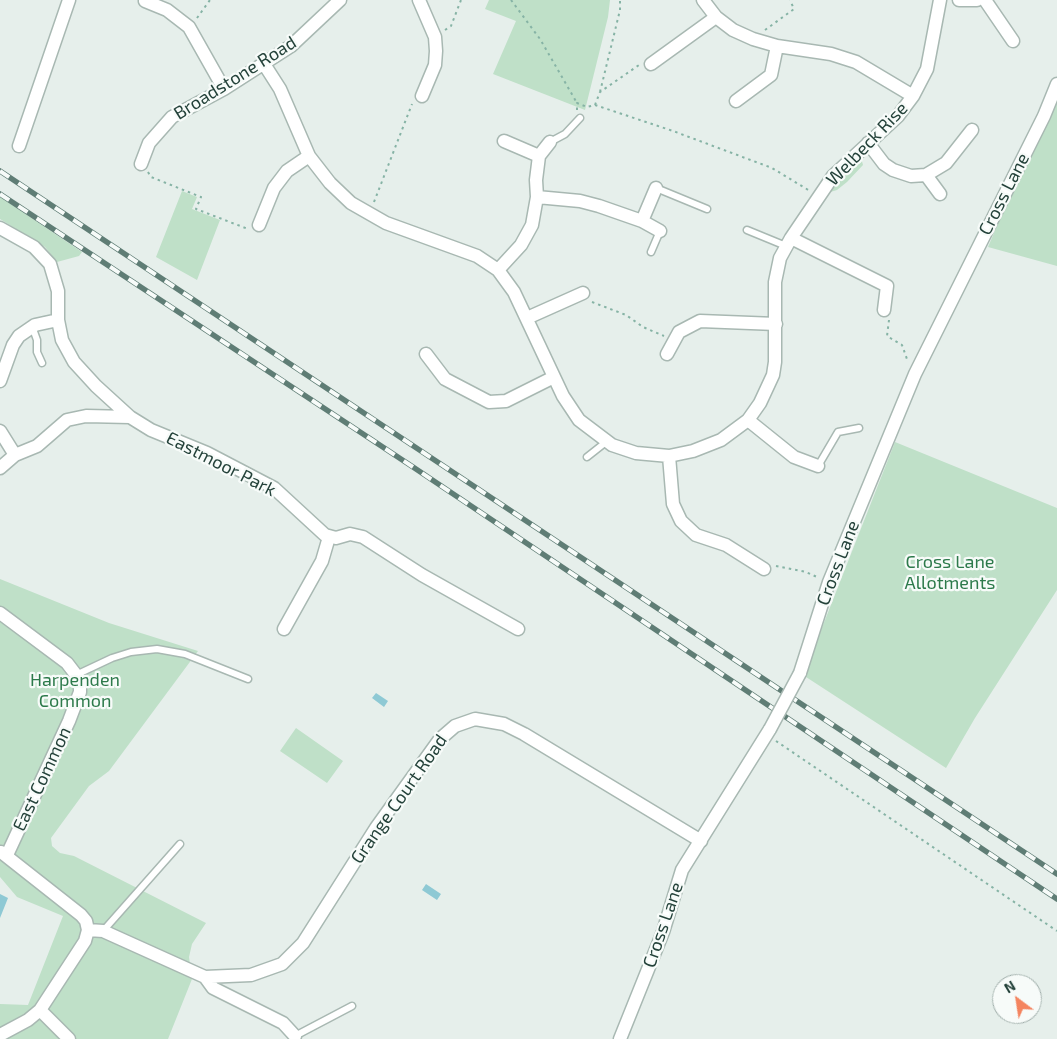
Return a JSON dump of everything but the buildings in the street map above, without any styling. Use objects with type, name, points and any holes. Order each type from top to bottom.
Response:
[{"type":"street","points":[[20,146],[69,0]]},
{"type":"street","name":"Broadstone Road","points":[[141,164],[149,143],[172,117],[264,64],[314,27],[340,0]]},
{"type":"street","points":[[419,0],[435,37],[435,65],[422,96]]},
{"type":"street","points":[[703,0],[716,17],[733,30],[753,39],[777,46],[831,54],[856,62],[913,96]]},
{"type":"street","name":"Welbeck Rise","points":[[498,270],[507,280],[527,318],[554,378],[579,420],[606,442],[636,453],[669,456],[693,451],[722,440],[748,420],[760,403],[773,374],[777,269],[788,242],[833,176],[898,116],[913,96],[927,69],[940,0]]},
{"type":"street","points":[[959,0],[978,0]]},
{"type":"street","points":[[985,0],[1013,41]]},
{"type":"street","points":[[145,1],[167,10],[188,27],[224,88]]},
{"type":"street","points":[[651,64],[716,17]]},
{"type":"street","points":[[736,102],[770,75],[777,46]]},
{"type":"street","points":[[264,64],[280,89],[309,156],[340,193],[369,214],[386,223],[477,256],[498,270],[527,236],[532,225],[537,197],[536,180],[539,156],[550,142]]},
{"type":"street","name":"Cross Lane","points":[[620,1039],[663,932],[682,870],[773,735],[800,673],[829,582],[915,374],[1044,116],[1057,84]]},
{"type":"street","points":[[868,143],[884,164],[893,170],[911,176],[926,175],[946,163],[972,130]]},
{"type":"street","points":[[504,141],[539,156]]},
{"type":"street","points":[[259,226],[268,201],[280,179],[309,156]]},
{"type":"street","points":[[926,175],[940,194]]},
{"type":"street","points":[[642,221],[656,188]]},
{"type":"street","points":[[537,197],[580,201],[642,221],[660,232]]},
{"type":"street","name":"Eastmoor Park","points":[[0,228],[34,247],[50,264],[58,291],[58,320],[62,340],[74,362],[96,386],[130,417],[151,430],[207,453],[274,488],[306,516],[319,531],[329,537]]},
{"type":"street","points":[[788,242],[887,286],[884,310]]},
{"type":"street","points":[[527,318],[583,293]]},
{"type":"street","points":[[0,381],[12,345],[19,336],[32,326],[58,320]]},
{"type":"street","points":[[667,354],[673,340],[686,326],[700,321],[776,324]]},
{"type":"street","points":[[426,354],[445,379],[489,402],[506,401],[554,378]]},
{"type":"street","points":[[0,468],[15,455],[37,446],[67,420],[76,417],[130,417]]},
{"type":"street","points":[[748,420],[788,453],[818,466]]},
{"type":"street","points":[[0,431],[15,455]]},
{"type":"street","points":[[669,456],[673,504],[681,521],[696,535],[718,541],[764,570]]},
{"type":"street","points":[[284,629],[322,561],[329,537],[336,538],[350,534],[363,536],[422,576],[518,629]]},
{"type":"street","points":[[0,613],[67,663],[78,674]]},
{"type":"street","name":"East Common","points":[[3,853],[69,721],[80,692],[78,674]]},
{"type":"street","name":"Grange Court Road","points":[[204,977],[259,973],[282,964],[295,953],[376,828],[446,731],[475,719],[504,724],[524,734],[701,840]]},
{"type":"street","points":[[0,1035],[28,1020],[40,1010],[85,941],[88,930],[81,915],[3,853]]},
{"type":"street","points":[[88,930],[104,931],[204,977],[213,988],[283,1023],[295,1036]]},
{"type":"street","points":[[40,1010],[69,1039]]},
{"type":"lane","points":[[550,142],[565,134],[580,118]]},
{"type":"lane","points":[[656,188],[707,209]]},
{"type":"lane","points":[[747,230],[788,242]]},
{"type":"lane","points":[[651,252],[660,232]]},
{"type":"lane","points":[[32,326],[37,340],[37,352],[42,363]]},
{"type":"lane","points":[[818,466],[838,432],[859,428]]},
{"type":"lane","points":[[587,457],[606,442]]},
{"type":"lane","points":[[78,674],[112,658],[131,652],[157,650],[185,654],[248,679]]},
{"type":"lane","points":[[104,931],[180,844]]},
{"type":"lane","points":[[295,1036],[352,1006]]},
{"type":"path","points":[[188,27],[208,6],[210,0]]},
{"type":"path","points":[[435,37],[451,26],[461,0]]},
{"type":"path","points":[[511,0],[540,38],[577,103],[578,108],[573,115]]},
{"type":"path","points":[[595,105],[600,92],[620,10],[620,0]]},
{"type":"path","points":[[753,39],[794,8],[790,0]]},
{"type":"path","points":[[600,92],[645,60],[651,64]]},
{"type":"path","points":[[369,214],[411,105],[422,96]]},
{"type":"path","points":[[577,103],[587,107],[595,105],[673,131],[772,168],[818,197]]},
{"type":"path","points":[[141,164],[151,177],[201,197],[196,209],[248,230],[259,226]]},
{"type":"path","points":[[583,293],[592,302],[626,315],[643,328],[673,340]]},
{"type":"path","points":[[884,310],[890,313],[887,336],[902,345],[910,370],[915,374]]},
{"type":"path","points":[[764,570],[777,566],[806,572],[829,582]]},
{"type":"path","points":[[773,735],[1057,931]]},
{"type":"green space","points":[[489,0],[610,0],[608,17],[585,110],[493,74],[516,21],[485,9]]},
{"type":"green space","points":[[1057,100],[1057,266],[988,247],[1015,184],[1047,124]]},
{"type":"green space","points":[[861,158],[863,165],[847,182],[837,190],[827,193],[836,181]]},
{"type":"green space","points":[[182,191],[197,197],[192,209],[220,220],[197,280],[156,257]]},
{"type":"green space","points":[[0,197],[82,252],[79,256],[57,262],[45,247],[0,219]]},
{"type":"green space","name":"Cross Lane Allotments","points":[[895,442],[1057,508],[1057,590],[975,718],[946,768],[806,677],[814,648]]},
{"type":"green space","name":"Harpenden Common","points":[[0,579],[109,623],[198,651],[109,771],[89,786],[51,838],[52,846],[60,853],[74,856],[206,923],[192,944],[189,957],[192,979],[168,1039],[0,1039],[0,1004],[28,1005],[63,916],[17,897],[0,877]]},
{"type":"green space","points":[[296,728],[343,761],[327,783],[280,751]]},
{"type":"water","points":[[376,693],[388,701],[384,707],[372,698]]},
{"type":"water","points":[[426,884],[441,894],[437,900],[422,890]]},
{"type":"water","points":[[0,894],[8,898],[0,918]]},
{"type":"railway","points":[[0,171],[1057,874]]},
{"type":"railway","points":[[0,194],[413,467],[1057,899]]}]
